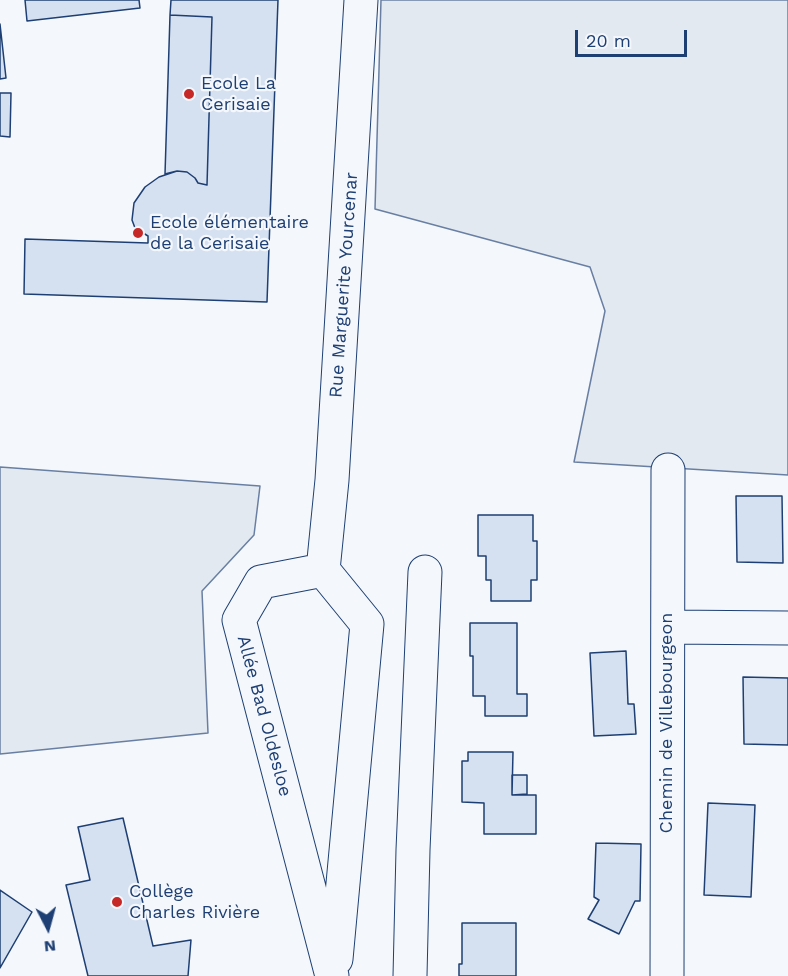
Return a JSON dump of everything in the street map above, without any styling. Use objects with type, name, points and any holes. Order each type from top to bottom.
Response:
[{"type":"street","name":"Rue Marguerite Yourcenar","points":[[323,570],[332,480],[362,0]]},
{"type":"street","name":"Chemin de Villebourgeon","points":[[667,976],[668,470]]},
{"type":"street","name":"Allée Bad Oldesloe","points":[[323,570],[367,624],[333,976],[240,620],[261,582],[323,570]]},
{"type":"street","points":[[410,976],[425,572]]},
{"type":"street","points":[[668,627],[788,628]]},
{"type":"shaded area","points":[[381,0],[788,0],[788,475],[574,462],[605,311],[590,267],[375,209]]},
{"type":"shaded area","points":[[0,467],[260,486],[254,535],[202,591],[208,733],[0,754]]},
{"type":"building","points":[[25,0],[139,0],[140,8],[27,21]]},
{"type":"building","points":[[171,0],[278,0],[267,302],[24,294],[25,239],[148,243],[148,236],[135,228],[132,220],[134,203],[145,187],[159,177],[177,171],[187,172],[198,183],[207,185],[212,17],[170,15]]},
{"type":"building","name":"Ecole La Cerisaie","points":[[170,15],[212,17],[207,185],[198,183],[187,172],[177,171],[165,174]]},
{"type":"building","points":[[0,24],[6,78],[0,79]]},
{"type":"building","points":[[0,93],[11,93],[10,137],[0,136]]},
{"type":"building","points":[[736,496],[782,496],[783,563],[737,562]]},
{"type":"building","points":[[478,515],[533,515],[533,541],[537,541],[537,580],[531,580],[531,601],[491,601],[491,580],[486,580],[486,556],[478,556]]},
{"type":"building","points":[[470,623],[517,623],[517,694],[527,694],[527,716],[485,716],[485,696],[473,696]]},
{"type":"building","points":[[626,651],[628,704],[634,704],[636,734],[594,736],[590,653]]},
{"type":"building","points":[[743,677],[788,678],[788,745],[744,744]]},
{"type":"building","points":[[468,752],[513,752],[512,795],[536,795],[536,834],[484,834],[484,803],[462,802],[462,761],[468,761]]},
{"type":"building","points":[[512,775],[527,775],[527,794],[512,795]]},
{"type":"building","points":[[708,803],[755,805],[751,897],[704,895]]},
{"type":"building","name":"Collège Charles Rivière","points":[[123,818],[153,946],[191,940],[188,976],[88,976],[66,885],[90,880],[78,827]]},
{"type":"building","points":[[596,843],[641,844],[640,901],[635,901],[619,934],[588,919],[599,900],[594,897]]},
{"type":"building","points":[[0,890],[32,912],[0,968]]},
{"type":"building","points":[[462,923],[516,923],[516,976],[459,976],[459,964],[462,964]]},
{"type":"place","name":"Ecole La Cerisaie","points":[[189,94]]},
{"type":"place","name":"Ecole élémentaire de la Cerisaie","points":[[138,233]]},
{"type":"place","name":"Collège Charles Rivière","points":[[117,902]]}]
